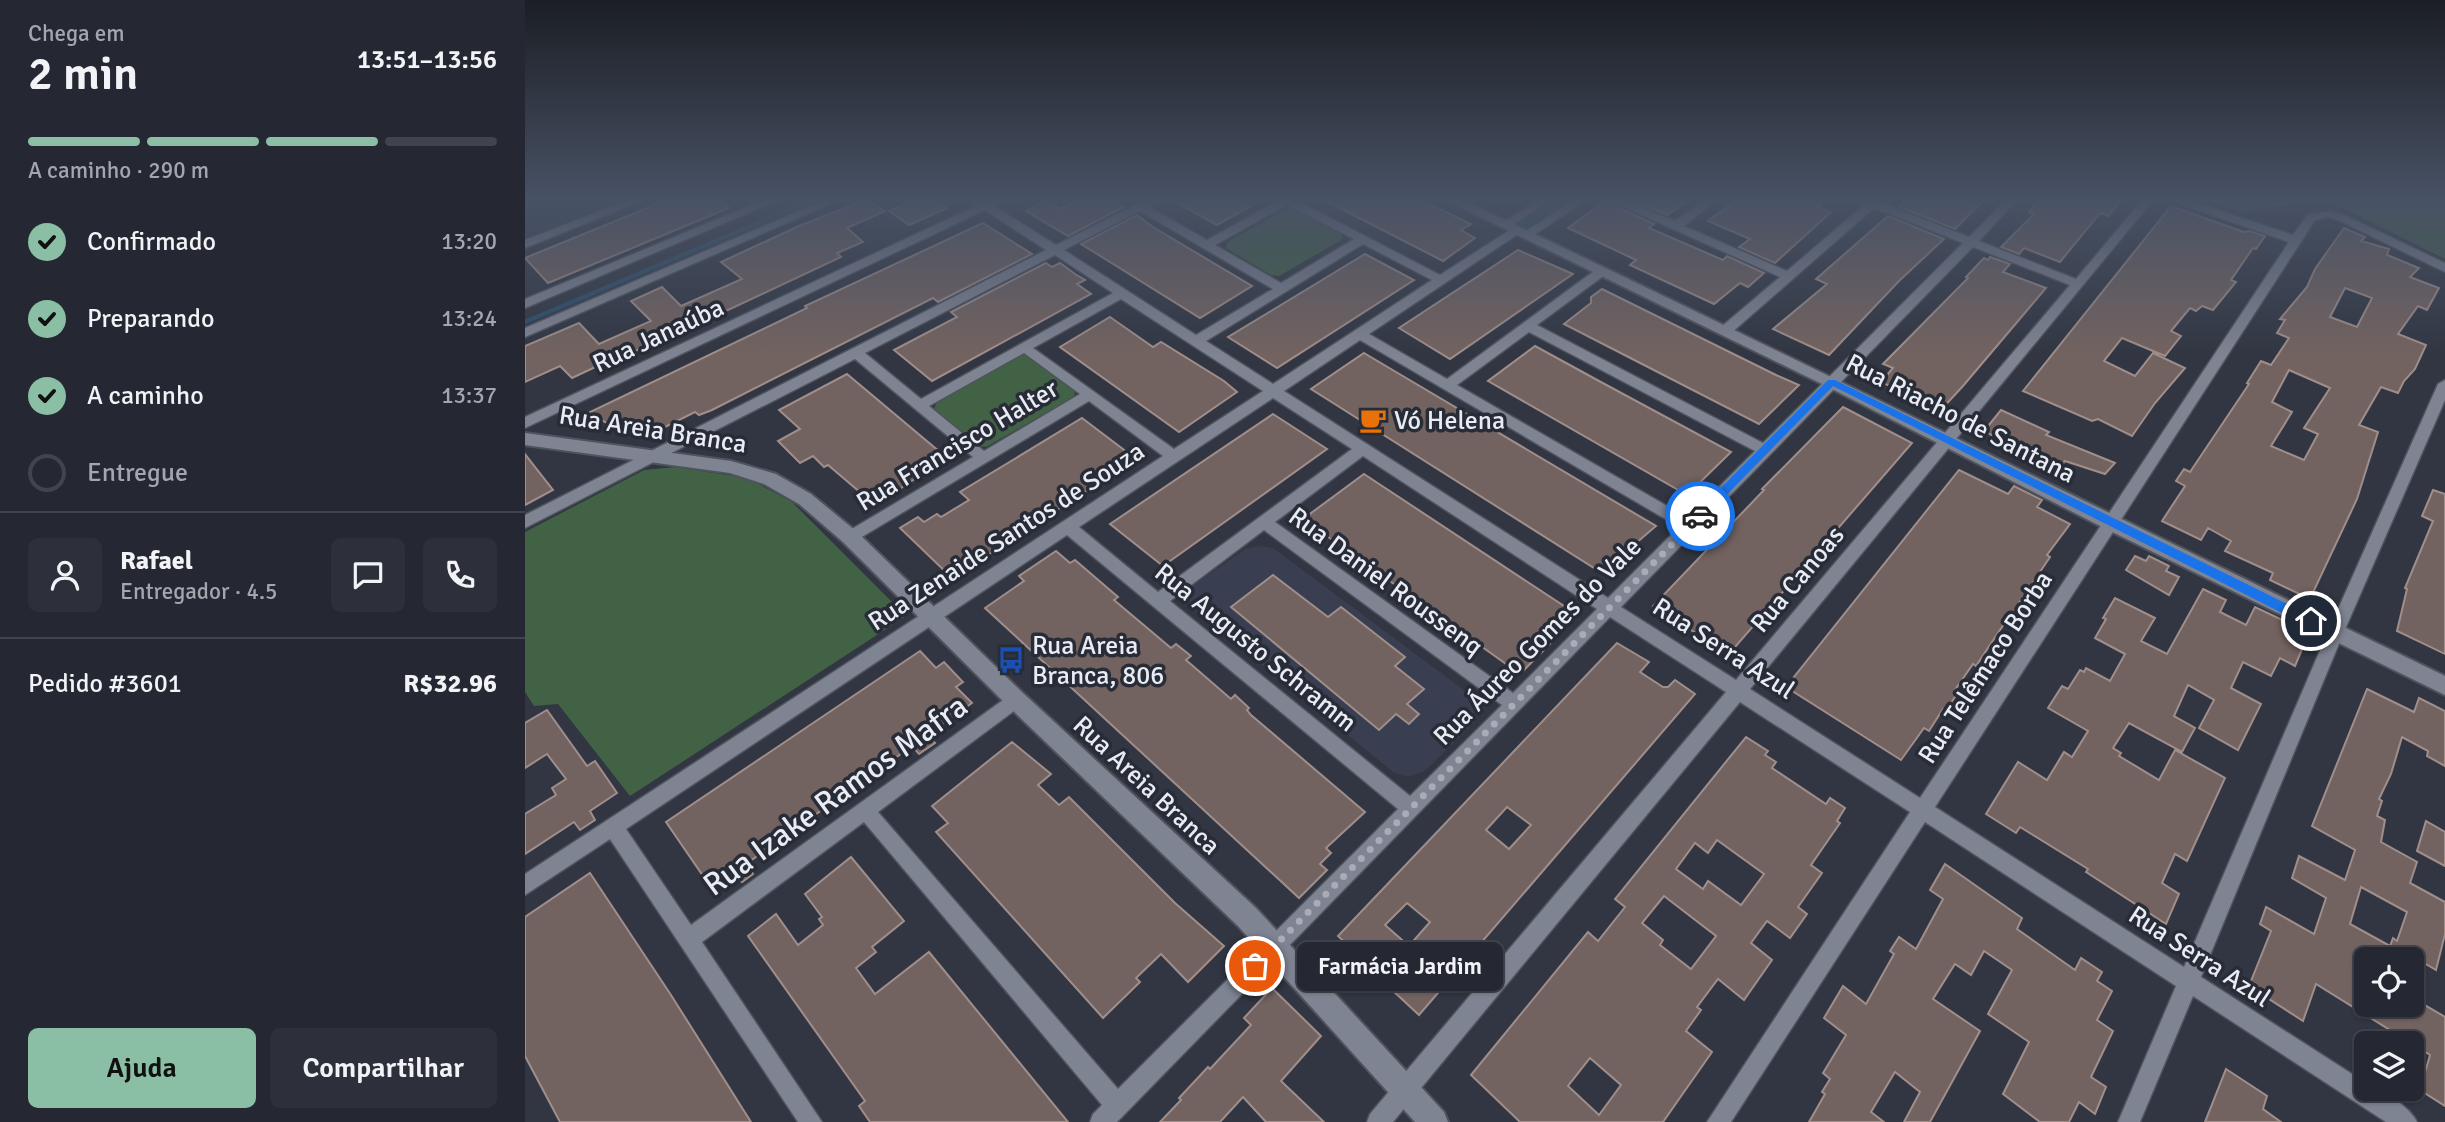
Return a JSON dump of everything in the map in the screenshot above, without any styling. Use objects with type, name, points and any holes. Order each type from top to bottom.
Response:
[{"type":"street","points":[[526,302],[648,251]]},
{"type":"street","points":[[525,333],[714,251]]},
{"type":"street","name":"Rua Janaúba","points":[[525,423],[879,251]]},
{"type":"street","points":[[525,522],[1052,251]]},
{"type":"street","name":"Rua Serra Azul","points":[[1057,251],[2406,1122]]},
{"type":"street","points":[[1218,251],[1282,289]]},
{"type":"street","points":[[1196,341],[1343,251]]},
{"type":"street","points":[[1387,251],[1441,280]]},
{"type":"street","name":"Rua Zenaide Santos de Souza","points":[[525,885],[1485,251]]},
{"type":"street","name":"Rua Riacho de Santana","points":[[1561,251],[1832,382],[2111,523],[2445,686]]},
{"type":"street","points":[[1733,251],[1789,276]]},
{"type":"street","points":[[1726,330],[1815,251]]},
{"type":"street","name":"Rua Áureo Gomes do Vale","points":[[1101,1122],[1961,251]]},
{"type":"street","points":[[1997,251],[2078,284]]},
{"type":"street","name":"Rua Canoas","points":[[1378,1122],[2105,251]]},
{"type":"street","name":"Rua Telêmaco Borba","points":[[1718,1122],[2289,251]]},
{"type":"street","name":"Rua Telêmaco Borba","points":[[2411,251],[2445,268]]},
{"type":"street","points":[[1448,385],[1602,271]]},
{"type":"street","points":[[920,405],[1122,293]]},
{"type":"street","points":[[1528,326],[1765,450]]},
{"type":"street","points":[[1359,334],[1690,526]]},
{"type":"street","points":[[1024,347],[1174,457]]},
{"type":"street","points":[[855,352],[984,458]]},
{"type":"street","points":[[2129,1122],[2335,634],[2445,384]]},
{"type":"street","name":"Rua Francisco Halter","points":[[850,537],[1089,395]]},
{"type":"street","name":"Rua Areia Branca","points":[[525,439],[731,467],[770,480],[804,499],[850,537],[1016,700],[1247,917],[1433,1122]]},
{"type":"street","points":[[1158,601],[1363,448]]},
{"type":"street","name":"Rua Daniel Roussenq","points":[[1264,522],[1514,704]]},
{"type":"street","name":"Rua Augusto Schramm","points":[[1068,527],[1411,808]]},
{"type":"street","name":"Rua Izake Ramos Mafra","points":[[689,939],[1016,700]]},
{"type":"street","points":[[865,810],[1117,1106]]},
{"type":"street","points":[[613,827],[811,1122]]},
{"type":"shaded area","points":[[1259,546],[1273,548],[1472,696],[1479,709],[1475,722],[1425,771],[1408,777],[1393,772],[1188,605],[1186,597],[1191,587],[1245,549]]},
{"type":"green space","points":[[1232,251],[1322,251],[1279,276],[1271,275]]},
{"type":"green space","points":[[2430,251],[2445,251],[2445,259]]},
{"type":"green space","points":[[1020,355],[1027,355],[1073,389],[1074,397],[986,447],[978,446],[934,409],[937,401]]},
{"type":"green space","points":[[675,467],[747,478],[792,502],[906,616],[630,796],[558,704],[534,706],[525,692],[525,532],[644,470]]},
{"type":"building","points":[[541,251],[624,251],[548,283],[525,258]]},
{"type":"building","points":[[744,251],[841,251],[837,253],[841,257],[662,341],[660,339],[625,356],[623,354],[572,378],[560,366],[525,382],[525,346],[579,323],[599,344],[651,321],[631,301],[662,287],[681,306],[742,279],[721,262]]},
{"type":"building","points":[[922,251],[1028,251],[1032,254],[938,302],[933,298],[712,410],[699,415],[695,412],[657,431],[647,421],[636,427],[631,421],[616,428],[588,413],[807,308],[805,306]]},
{"type":"building","points":[[1093,251],[1194,251],[1252,286],[1200,318]]},
{"type":"building","points":[[1424,251],[1456,251],[1443,261]]},
{"type":"building","points":[[1516,251],[1573,274],[1450,359],[1399,328]]},
{"type":"building","points":[[1618,251],[1703,251],[1723,260],[1727,256],[1764,273],[1748,287],[1740,283],[1714,304],[1630,265],[1636,260]]},
{"type":"building","points":[[1749,251],[1788,251],[1775,263]]},
{"type":"building","points":[[1848,251],[1931,251],[1829,355],[1773,329],[1827,284],[1816,279]]},
{"type":"building","points":[[2033,251],[2069,251],[2060,262]]},
{"type":"building","points":[[2135,251],[2251,251],[2231,280],[2236,282],[2213,310],[2202,306],[2196,311],[2190,308],[2171,331],[2181,336],[2165,356],[2122,338],[2104,361],[2135,376],[2153,353],[2185,368],[2155,403],[2132,436],[2098,419],[2092,421],[2023,391]]},
{"type":"building","points":[[2327,251],[2388,251],[2387,255],[2419,268],[2410,277],[2439,288],[2427,310],[2418,306],[2398,334],[2426,345],[2415,369],[2398,393],[2381,387],[2359,425],[2378,432],[2357,499],[2310,599],[2270,580],[2273,573],[2225,551],[2231,541],[2208,528],[2201,540],[2162,521],[2185,486],[2176,481],[2184,469],[2190,472],[2249,384],[2247,383],[2261,361],[2271,365],[2289,338],[2277,333],[2285,320],[2280,319],[2307,287]],"holes":[[[2345,288],[2372,298],[2357,327],[2330,317]],[[2289,370],[2330,388],[2304,428],[2318,434],[2304,460],[2271,446],[2292,412],[2272,402]]]},
{"type":"building","points":[[1365,254],[1414,280],[1277,368],[1228,337]]},
{"type":"building","points":[[1990,257],[2010,264],[2003,272],[2046,288],[1963,386],[1939,412],[1881,382],[1893,368],[1883,364],[1968,278],[1966,277],[1984,258],[1988,260]]},
{"type":"building","points":[[1046,263],[1052,267],[1060,263],[1085,280],[1077,284],[1091,294],[932,381],[894,350],[957,317],[951,312]]},
{"type":"building","points":[[1602,289],[1799,385],[1759,424],[1564,324],[1591,303],[1591,297]]},
{"type":"building","points":[[1110,317],[1153,347],[1161,342],[1237,392],[1179,432],[1060,347]]},
{"type":"building","points":[[1535,346],[1731,452],[1687,495],[1488,381]]},
{"type":"building","points":[[1364,353],[1656,526],[1621,556],[1619,562],[1605,575],[1311,389]]},
{"type":"building","points":[[847,374],[947,458],[875,505],[828,465],[824,467],[813,456],[800,463],[778,441],[800,429],[779,410]]},
{"type":"building","points":[[1843,407],[1912,443],[1729,654],[1653,606],[1764,490],[1762,489]]},
{"type":"building","points":[[2001,410],[2049,432],[2046,435],[2115,463],[2105,474],[2065,461],[2057,471],[1984,431]]},
{"type":"building","points":[[1273,414],[1327,449],[1163,566],[1110,524]]},
{"type":"building","points":[[1082,418],[1136,459],[1035,524],[1039,526],[1014,543],[1011,540],[952,578],[900,528],[918,517],[924,522],[937,514],[941,517],[969,500],[960,492]]},
{"type":"building","points":[[525,454],[553,490],[525,505]]},
{"type":"building","points":[[1959,470],[2008,494],[2014,486],[2042,500],[2037,507],[2070,524],[2047,555],[2050,557],[2019,603],[2024,606],[2010,627],[2004,624],[1976,666],[1973,664],[1955,690],[1958,692],[1946,711],[1943,709],[1929,731],[1924,728],[1901,760],[1786,687]]},
{"type":"building","points":[[1364,474],[1570,610],[1541,638],[1550,644],[1520,674],[1303,519]]},
{"type":"building","points":[[2433,490],[2445,494],[2445,654],[2397,631],[2407,589],[2405,588],[2433,521],[2422,516]]},
{"type":"building","points":[[1056,551],[1070,563],[1075,560],[1118,597],[1114,600],[1171,648],[1176,644],[1191,656],[1186,660],[1231,699],[1235,695],[1249,708],[1247,710],[1251,715],[1365,812],[1326,848],[1331,853],[1320,864],[1327,870],[1299,898],[985,608],[1024,581],[1019,576]]},
{"type":"building","points":[[2135,556],[2146,561],[2149,556],[2169,566],[2166,571],[2179,577],[2169,595],[2126,570]]},
{"type":"building","points":[[1273,575],[1328,617],[1341,607],[1405,657],[1395,666],[1424,689],[1407,704],[1419,714],[1409,724],[1396,714],[1379,730],[1231,607]]},
{"type":"building","points":[[2203,589],[2226,600],[2220,612],[2246,625],[2255,607],[2297,627],[2293,636],[2305,642],[2295,666],[2280,658],[2271,676],[2243,662],[2231,688],[2261,704],[2238,750],[2199,728],[2214,700],[2188,685],[2174,716],[2195,728],[2182,752],[2129,723],[2113,748],[2121,753],[2119,756],[2159,780],[2175,750],[2225,778],[2187,861],[2175,854],[2162,883],[2179,894],[2166,924],[2086,872],[2088,869],[2020,827],[2016,833],[1986,814],[2018,762],[2047,780],[2064,752],[2072,757],[2088,731],[2048,708],[2062,686],[2068,689],[2080,670],[2084,672],[2086,668],[2110,681],[2125,654],[2095,638],[2115,598],[2155,618],[2141,641],[2167,654]]},
{"type":"building","points":[[1617,643],[1649,662],[1640,672],[1663,687],[1668,687],[1675,680],[1695,694],[1419,1015],[1377,976],[1366,987],[1348,969],[1359,956],[1338,936]],"holes":[[[1507,807],[1531,825],[1509,849],[1486,830]],[[1407,903],[1430,922],[1409,946],[1385,925]]]},
{"type":"building","points":[[920,651],[936,668],[944,662],[963,682],[956,687],[972,703],[928,735],[935,743],[919,754],[912,746],[746,864],[753,874],[742,882],[735,873],[712,889],[666,822]]},
{"type":"building","points":[[2367,689],[2414,712],[2419,698],[2445,711],[2445,766],[2427,756],[2428,751],[2402,737],[2391,774],[2379,799],[2382,801],[2377,816],[2385,820],[2381,842],[2417,862],[2410,883],[2445,902],[2445,934],[2436,970],[2424,963],[2424,947],[2354,947],[2354,1008],[2316,984],[2303,1021],[2249,986],[2271,931],[2260,924],[2266,907],[2314,934],[2326,898],[2292,878],[2299,856],[2345,880],[2355,850],[2312,826]],"holes":[[[2361,887],[2407,912],[2397,941],[2393,938],[2390,946],[2350,924]]]},
{"type":"building","points":[[547,710],[587,766],[595,761],[617,793],[590,811],[595,820],[580,830],[574,822],[525,854],[525,814],[556,795],[552,788],[566,779],[547,754],[525,768],[525,723]]},
{"type":"building","points":[[1746,737],[1768,751],[1765,755],[1776,762],[1772,768],[1826,804],[1830,798],[1845,808],[1837,821],[1840,823],[1811,865],[1822,873],[1798,907],[1807,914],[1790,938],[1767,921],[1751,943],[1772,960],[1744,1000],[1718,979],[1697,1007],[1701,1010],[1686,1031],[1712,1052],[1663,1122],[1520,1122],[1471,1075],[1588,932],[1598,941],[1625,907],[1615,899]],"holes":[[[1717,840],[1764,874],[1741,905],[1708,881],[1703,889],[1676,869],[1695,843],[1708,853]],[[1664,896],[1716,936],[1691,969],[1660,945],[1663,940],[1642,923]],[[1590,1058],[1621,1085],[1599,1115],[1568,1086]]]},
{"type":"building","points":[[1012,742],[1051,774],[1038,785],[1059,805],[1069,797],[1175,903],[1224,946],[1188,982],[1161,954],[1136,978],[1140,982],[1103,1018],[936,832],[948,823],[932,806]]},
{"type":"building","points":[[2426,821],[2445,832],[2445,866],[2417,851]]},
{"type":"building","points":[[851,857],[904,921],[872,947],[876,952],[856,968],[875,994],[929,952],[1068,1122],[870,1122],[859,1106],[865,1101],[748,936],[776,914],[798,945],[823,925],[819,919],[822,917],[805,894]]},
{"type":"building","points":[[1945,864],[2022,918],[2017,929],[2075,970],[2081,958],[2102,972],[2097,981],[2112,991],[2097,1020],[2113,1031],[2091,1077],[2106,1087],[2095,1114],[2079,1102],[2069,1122],[2040,1122],[2003,1094],[2029,1042],[1988,1014],[2012,970],[1984,951],[1971,975],[1955,964],[1933,999],[1980,1031],[1930,1122],[1904,1122],[1920,1092],[1895,1072],[1871,1112],[1884,1122],[1809,1122],[1830,1079],[1823,1073],[1846,1035],[1824,1018],[1843,986],[1866,1004],[1894,954],[1890,951],[1899,937],[1916,949],[1943,899],[1930,890]]},
{"type":"building","points":[[590,873],[751,1122],[560,1122],[525,1056],[525,917]]},
{"type":"building","points":[[1272,988],[1321,1036],[1281,1081],[1324,1122],[1266,1122],[1243,1097],[1220,1122],[1160,1122],[1208,1067],[1210,1069],[1251,1025],[1244,1018]]},
{"type":"building","points":[[2424,1005],[2445,1017],[2445,1106],[2424,1093],[2424,1076],[2430,1055],[2424,1051],[2424,1031],[2391,1031],[2369,1017],[2424,1017]]},
{"type":"building","points":[[2226,1069],[2267,1096],[2263,1109],[2281,1122],[2205,1122]]},
{"type":"waterway","points":[[525,322],[692,251]]},
{"type":"way so far","points":[[1255,966],[1700,516]]},
{"type":"place","name":"Vó Helena","points":[[1373,420]]},
{"type":"place","name":"Rua Areia Branca, 806","points":[[1011,660]]},
{"type":"place","name":"Farmácia Jardim","points":[[1255,966]]},
{"type":"route","points":[[1700,516],[1832,382],[2311,621]]}]
